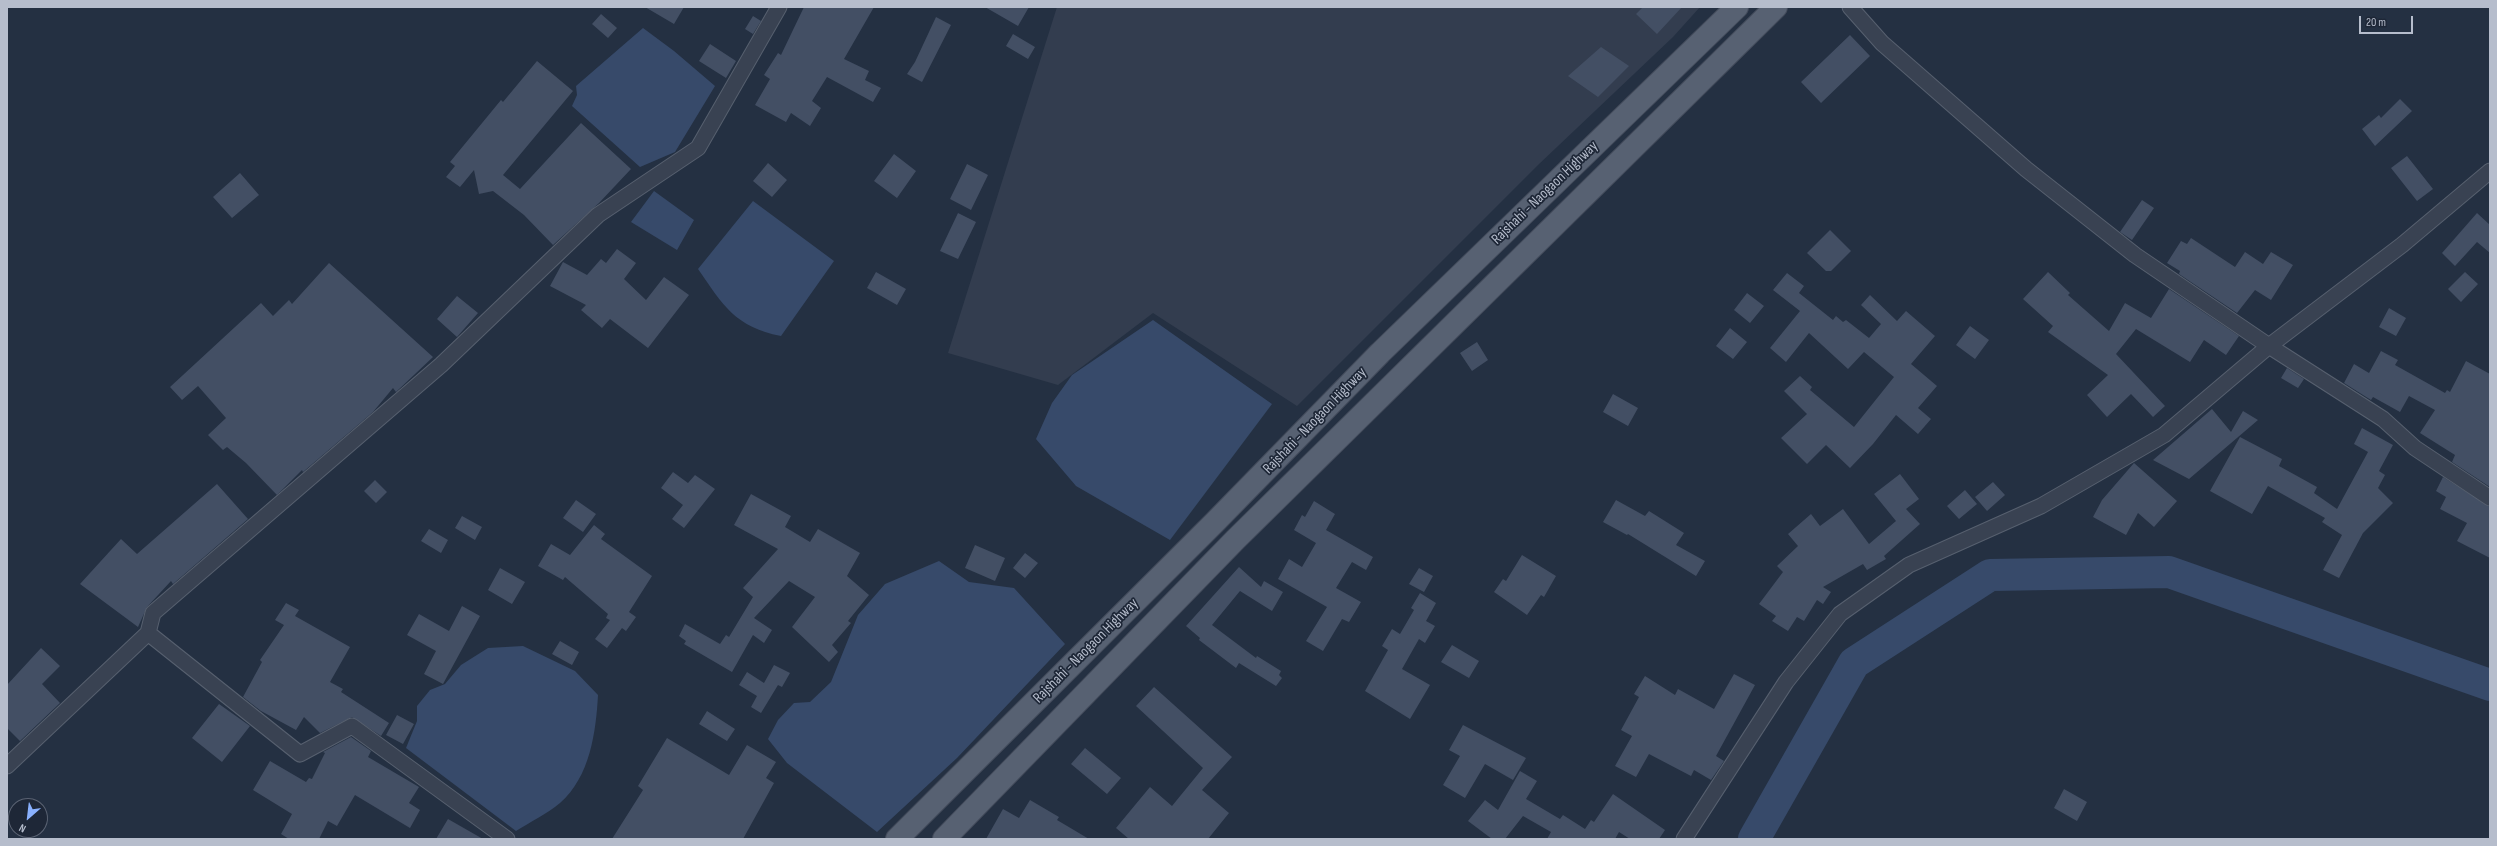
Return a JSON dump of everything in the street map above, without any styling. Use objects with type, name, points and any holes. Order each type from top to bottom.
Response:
[{"type":"main road","name":"Rajshahi - Naogaon Highway","points":[[897,839],[1216,521],[1380,353],[1737,7]]},
{"type":"main road","name":"Rajshahi - Naogaon Highway","points":[[944,839],[1241,535],[1771,9]]},
{"type":"street","points":[[7,766],[148,633],[153,613],[440,365],[598,215],[698,148],[779,7]]},
{"type":"street","points":[[1850,7],[1882,43],[2026,169],[2134,255],[2268,346],[2383,419],[2415,448],[2490,498]]},
{"type":"street","points":[[1684,839],[1786,682],[1840,614],[1909,565],[2041,506],[2164,435],[2268,346],[2402,245],[2490,171]]},
{"type":"street","points":[[148,633],[300,754],[352,726],[506,839]]},
{"type":"shaded area","points":[[1057,7],[1700,7],[1673,37],[1538,165],[1297,406],[1153,313],[1058,385],[948,353]]},
{"type":"water","points":[[643,28],[674,51],[715,86],[675,152],[640,167],[572,106],[577,95],[576,86]]},
{"type":"water","points":[[654,191],[694,220],[677,250],[631,222]]},
{"type":"water","points":[[753,201],[834,261],[781,336],[752,327],[732,313],[723,304],[698,269]]},
{"type":"water","points":[[1153,320],[1272,404],[1170,540],[1076,486],[1036,439],[1052,403],[1072,375]]},
{"type":"water","points":[[939,561],[969,582],[1014,588],[1065,644],[957,758],[877,832],[787,763],[768,739],[778,720],[794,703],[810,702],[831,682],[858,615],[885,584]]},
{"type":"water","points":[[523,646],[575,671],[598,695],[590,753],[578,780],[560,803],[516,831],[406,748],[417,721],[417,706],[430,690],[445,684],[461,665],[488,648]]},
{"type":"building","points":[[645,7],[684,7],[674,24]]},
{"type":"building","points":[[804,7],[874,7],[844,59],[869,71],[865,80],[881,88],[873,102],[827,77],[812,101],[821,108],[810,126],[791,113],[786,122],[755,105],[770,79],[764,75],[778,53],[781,55]]},
{"type":"building","points":[[985,7],[1029,7],[1018,26]]},
{"type":"building","points":[[1643,7],[1682,7],[1657,34],[1636,14]]},
{"type":"building","points":[[601,14],[617,28],[608,38],[592,24]]},
{"type":"building","points":[[753,16],[761,21],[753,34],[745,29]]},
{"type":"building","points":[[936,17],[951,25],[922,82],[907,74],[915,62]]},
{"type":"building","points":[[1013,34],[1035,47],[1028,59],[1006,46]]},
{"type":"building","points":[[1850,35],[1870,56],[1821,103],[1801,82]]},
{"type":"building","points":[[710,44],[736,61],[726,78],[699,61]]},
{"type":"building","points":[[1601,47],[1629,66],[1598,97],[1568,76]]},
{"type":"building","points":[[537,61],[573,91],[503,175],[520,189],[581,123],[631,169],[599,203],[553,245],[524,215],[493,191],[479,194],[474,170],[460,187],[446,177],[455,166],[450,162],[501,100],[503,102]]},
{"type":"building","points":[[2400,99],[2412,111],[2375,146],[2362,129],[2379,115],[2381,118]]},
{"type":"building","points":[[894,154],[916,171],[897,198],[874,181]]},
{"type":"building","points":[[2407,156],[2433,189],[2417,201],[2391,168]]},
{"type":"building","points":[[768,163],[787,180],[772,197],[753,181]]},
{"type":"building","points":[[967,164],[988,175],[971,210],[950,199]]},
{"type":"building","points":[[240,173],[259,195],[232,218],[213,197]]},
{"type":"building","points":[[2142,200],[2154,208],[2132,240],[2120,232]]},
{"type":"building","points":[[958,213],[976,222],[958,259],[940,251]]},
{"type":"building","points":[[2477,213],[2490,225],[2490,253],[2477,242],[2455,266],[2442,253]]},
{"type":"building","points":[[1830,230],[1851,251],[1831,271],[1826,271],[1807,253]]},
{"type":"building","points":[[2191,238],[2235,267],[2245,252],[2263,264],[2271,252],[2293,265],[2271,300],[2255,290],[2237,313],[2179,274],[2180,271],[2167,263],[2181,241],[2187,244]]},
{"type":"building","points":[[617,249],[636,263],[624,279],[646,300],[664,277],[689,295],[648,348],[610,319],[602,328],[581,310],[586,305],[550,286],[563,262],[587,275],[601,259],[606,263]]},
{"type":"building","points":[[329,263],[433,357],[396,392],[393,388],[373,412],[303,472],[302,470],[277,495],[246,463],[227,447],[223,450],[208,435],[226,418],[198,386],[182,400],[170,387],[261,303],[273,316],[289,300],[292,304]]},
{"type":"building","points":[[876,272],[906,289],[897,305],[867,288]]},
{"type":"building","points":[[2048,272],[2070,293],[2068,295],[2109,331],[2125,303],[2151,318],[2169,289],[2239,336],[2226,355],[2204,340],[2190,362],[2136,329],[2116,354],[2165,406],[2153,417],[2131,394],[2107,417],[2087,395],[2108,375],[2048,332],[2053,326],[2023,299]]},
{"type":"building","points":[[2465,272],[2478,284],[2461,302],[2448,289]]},
{"type":"building","points":[[1787,273],[1804,286],[1799,293],[1833,320],[1836,316],[1843,322],[1846,320],[1869,338],[1881,324],[1861,305],[1870,295],[1897,321],[1906,311],[1935,336],[1911,364],[1937,386],[1918,408],[1931,419],[1918,434],[1896,415],[1873,444],[1850,468],[1826,445],[1807,464],[1781,438],[1807,414],[1784,391],[1800,376],[1812,387],[1810,390],[1854,427],[1894,377],[1864,352],[1848,369],[1809,333],[1786,362],[1770,348],[1800,311],[1773,290]]},
{"type":"building","points":[[1747,293],[1764,306],[1750,323],[1734,310]]},
{"type":"building","points":[[457,296],[478,313],[457,337],[437,319]]},
{"type":"building","points":[[2389,308],[2406,318],[2396,336],[2379,327]]},
{"type":"building","points":[[1970,326],[1989,340],[1975,359],[1956,345]]},
{"type":"building","points":[[1730,328],[1747,342],[1733,359],[1716,346]]},
{"type":"building","points":[[1477,342],[1488,360],[1472,371],[1460,353]]},
{"type":"building","points":[[2381,351],[2398,360],[2395,365],[2445,393],[2447,390],[2450,392],[2466,361],[2490,374],[2490,487],[2452,462],[2455,455],[2420,433],[2435,410],[2409,396],[2400,412],[2373,397],[2371,400],[2344,383],[2354,364],[2369,373]]},
{"type":"building","points":[[2287,368],[2304,379],[2298,388],[2281,378]]},
{"type":"building","points":[[1613,394],[1638,408],[1628,426],[1603,412]]},
{"type":"building","points":[[2212,409],[2231,432],[2243,411],[2258,420],[2189,479],[2153,460]]},
{"type":"building","points":[[2362,428],[2393,445],[2379,471],[2385,475],[2378,488],[2393,503],[2363,533],[2339,578],[2323,570],[2342,535],[2322,522],[2325,518],[2268,486],[2252,514],[2210,491],[2240,437],[2282,459],[2279,466],[2317,487],[2314,493],[2337,509],[2368,452],[2354,444]]},
{"type":"building","points":[[2134,463],[2177,501],[2154,527],[2138,513],[2126,535],[2093,517],[2102,500]]},
{"type":"building","points":[[673,472],[688,483],[695,475],[715,489],[684,528],[672,519],[683,505],[661,488]]},
{"type":"building","points":[[1900,474],[1919,499],[1906,509],[1920,524],[1884,556],[1886,559],[1867,570],[1863,564],[1823,587],[1831,592],[1823,604],[1817,600],[1804,621],[1797,617],[1788,631],[1772,621],[1776,616],[1759,604],[1783,572],[1777,566],[1798,546],[1788,534],[1811,514],[1820,526],[1843,509],[1869,544],[1896,521],[1874,494]]},
{"type":"building","points":[[2443,477],[2490,507],[2490,558],[2457,541],[2467,523],[2440,509],[2446,497],[2436,491]]},
{"type":"building","points":[[375,480],[387,492],[376,503],[364,491]]},
{"type":"building","points":[[1993,482],[2005,495],[1987,511],[1975,497]]},
{"type":"building","points":[[217,484],[248,519],[173,584],[171,581],[147,607],[138,627],[80,584],[121,539],[137,554]]},
{"type":"building","points":[[1965,490],[1977,504],[1959,519],[1947,506]]},
{"type":"building","points":[[751,494],[791,516],[785,527],[810,542],[818,529],[860,553],[847,576],[869,595],[848,621],[851,623],[832,645],[838,652],[829,662],[792,627],[815,597],[789,581],[754,618],[772,630],[764,643],[753,635],[732,672],[684,644],[686,641],[679,636],[685,624],[720,644],[726,635],[729,637],[753,597],[743,588],[778,549],[734,525]]},
{"type":"building","points":[[576,500],[596,514],[583,532],[563,518]]},
{"type":"building","points":[[1616,500],[1645,516],[1649,511],[1684,533],[1676,545],[1705,561],[1696,576],[1628,534],[1627,535],[1603,522]]},
{"type":"building","points":[[1314,501],[1335,514],[1326,530],[1373,557],[1366,570],[1352,562],[1336,588],[1361,602],[1349,622],[1342,619],[1323,651],[1306,641],[1327,607],[1278,579],[1289,559],[1302,567],[1316,543],[1294,530],[1302,515],[1305,517]]},
{"type":"building","points":[[462,516],[482,527],[475,540],[455,528]]},
{"type":"building","points":[[594,525],[605,534],[601,539],[652,576],[629,612],[636,617],[626,631],[622,628],[607,648],[595,639],[610,620],[606,618],[608,614],[565,577],[563,580],[538,566],[551,544],[570,555]]},
{"type":"building","points":[[429,529],[448,540],[441,553],[421,541]]},
{"type":"building","points":[[975,545],[1005,558],[995,581],[965,568]]},
{"type":"building","points":[[1025,553],[1038,563],[1025,578],[1013,568]]},
{"type":"building","points":[[1522,555],[1556,576],[1544,597],[1541,595],[1527,615],[1494,592],[1503,579],[1506,581]]},
{"type":"building","points":[[1239,567],[1261,587],[1264,581],[1283,592],[1272,611],[1240,591],[1212,625],[1256,658],[1257,656],[1281,671],[1279,675],[1282,678],[1276,686],[1239,663],[1236,668],[1199,640],[1200,638],[1186,626]]},
{"type":"building","points":[[500,568],[525,582],[512,604],[488,590]]},
{"type":"building","points":[[1419,568],[1433,576],[1424,592],[1409,584]]},
{"type":"building","points":[[1420,593],[1436,603],[1426,621],[1435,626],[1425,643],[1419,639],[1402,669],[1430,685],[1410,719],[1365,691],[1388,650],[1382,646],[1392,629],[1400,634],[1414,610],[1411,608]]},
{"type":"building","points":[[286,603],[299,610],[295,616],[350,647],[330,682],[343,689],[341,692],[389,723],[381,736],[352,717],[320,733],[304,717],[296,730],[261,711],[243,697],[262,662],[260,660],[284,625],[275,620]]},
{"type":"building","points":[[462,606],[480,616],[443,684],[424,674],[436,651],[407,635],[419,614],[449,631]]},
{"type":"building","points":[[560,641],[579,652],[572,665],[552,654]]},
{"type":"building","points":[[1452,645],[1479,661],[1469,678],[1441,662]]},
{"type":"building","points":[[41,648],[60,666],[42,684],[60,703],[20,741],[7,728],[7,685]]},
{"type":"building","points":[[774,665],[790,673],[782,687],[778,685],[761,713],[751,707],[757,696],[739,685],[747,672],[764,683]]},
{"type":"building","points":[[1734,674],[1755,685],[1716,756],[1724,761],[1711,780],[1694,770],[1691,776],[1649,754],[1636,777],[1615,766],[1632,736],[1621,730],[1639,697],[1634,694],[1645,676],[1675,695],[1678,689],[1714,709]]},
{"type":"building","points":[[1154,687],[1232,757],[1202,790],[1229,813],[1208,839],[1129,839],[1116,828],[1150,787],[1172,806],[1203,768],[1136,706]]},
{"type":"building","points":[[219,704],[250,726],[222,762],[192,738]]},
{"type":"building","points":[[707,711],[735,729],[727,741],[699,724]]},
{"type":"building","points":[[397,715],[414,724],[403,744],[386,735]]},
{"type":"building","points":[[1463,725],[1526,758],[1513,780],[1485,764],[1465,798],[1443,785],[1460,756],[1449,750]]},
{"type":"building","points":[[351,737],[371,751],[368,757],[419,787],[409,803],[420,810],[410,828],[355,795],[337,826],[328,821],[319,839],[289,839],[281,834],[292,814],[253,790],[270,761],[306,782],[309,778],[312,779],[325,753],[323,752]]},
{"type":"building","points":[[667,738],[729,775],[747,745],[776,762],[766,778],[774,783],[743,839],[612,839],[643,790],[638,786]]},
{"type":"building","points":[[1085,748],[1121,778],[1107,794],[1071,764]]},
{"type":"building","points":[[1520,771],[1537,781],[1526,799],[1560,819],[1563,815],[1585,829],[1591,820],[1594,822],[1613,794],[1665,830],[1659,839],[1630,839],[1619,832],[1615,839],[1547,839],[1551,832],[1523,816],[1505,839],[1492,839],[1468,821],[1485,800],[1498,810]]},
{"type":"building","points":[[2064,789],[2087,802],[2077,821],[2054,808]]},
{"type":"building","points":[[1030,800],[1059,817],[1057,820],[1089,839],[986,839],[1003,809],[1019,818]]},
{"type":"building","points":[[448,819],[483,839],[436,839]]},
{"type":"waterway","points":[[1754,839],[1854,663],[1990,575],[2169,572],[2490,685]]}]
